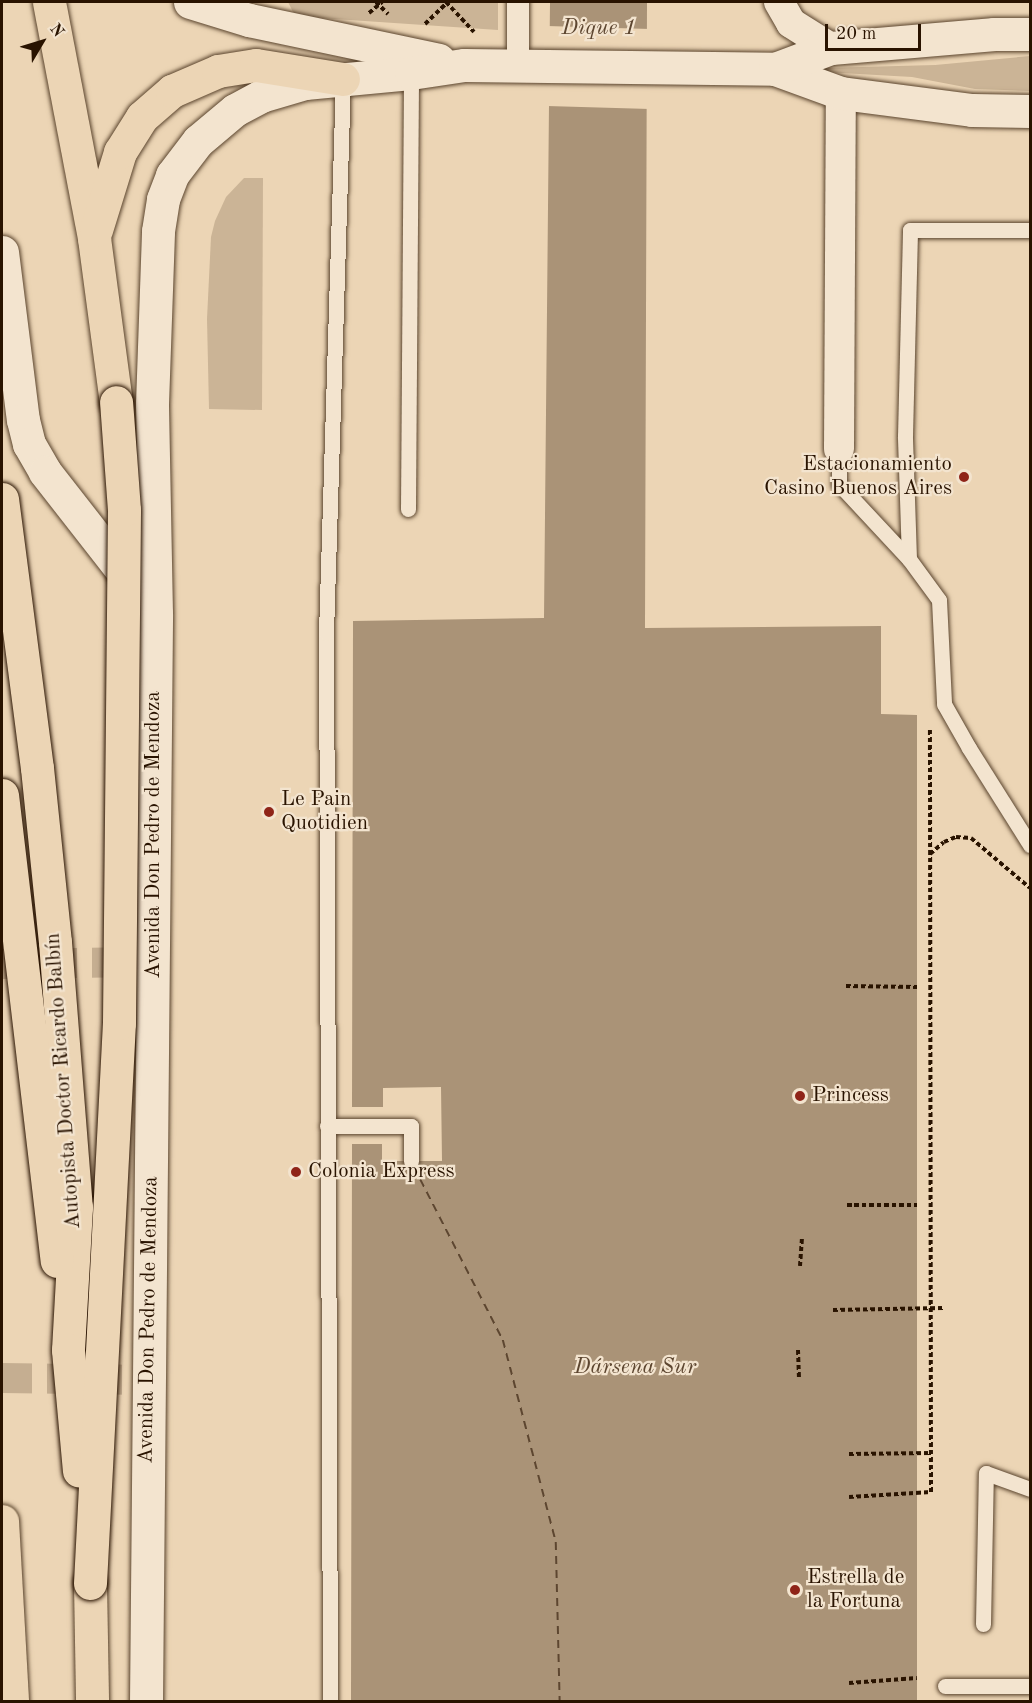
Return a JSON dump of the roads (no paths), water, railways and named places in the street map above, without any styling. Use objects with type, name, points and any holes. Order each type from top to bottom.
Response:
[{"type":"highway","points":[[49,2],[94,238],[115,390],[124,510],[119,1023],[90,1582]]},
{"type":"highway","points":[[94,238],[114,166],[142,117],[159,100],[182,85],[231,67],[256,65],[343,79]]},
{"type":"highway","name":"Autopista Doctor Ricardo Balbín","points":[[2,499],[48,872],[76,1206],[68,1350],[90,1582],[92,1701]]},
{"type":"highway","points":[[2,795],[68,1350]]},
{"type":"highway","points":[[2,1521],[12,1701]]},
{"type":"main road","points":[[190,2],[248,11],[464,65],[775,69],[831,48],[994,34],[1030,34]]},
{"type":"main road","name":"Avenida Don Pedro de Mendoza","points":[[146,1701],[156,614],[152,404],[158,231],[167,187],[187,153],[210,129],[235,110],[261,96],[292,86],[464,65]]},
{"type":"main road","points":[[775,69],[841,93],[972,110],[1030,111]]},
{"type":"main road","points":[[2,252],[23,420],[33,454],[156,614]]},
{"type":"street","points":[[518,2],[529,66]]},
{"type":"street","points":[[779,2],[791,23],[831,48]]},
{"type":"street","points":[[839,449],[841,93]]},
{"type":"lane","points":[[408,509],[411,73]]},
{"type":"lane","points":[[330,1701],[326,633],[343,79]]},
{"type":"lane","points":[[909,559],[905,436],[910,230],[1030,230]]},
{"type":"lane","points":[[839,449],[839,484],[909,559],[939,600],[944,704],[1030,845]]},
{"type":"lane","points":[[327,1126],[411,1126],[411,1161]]},
{"type":"lane","points":[[983,1624],[986,1473],[1030,1489]]},
{"type":"lane","points":[[945,1686],[1030,1686]]},
{"type":"water","name":"Dársena Sur","points":[[550,2],[647,2],[645,628],[881,626],[881,714],[917,715],[917,1701],[351,1702],[352,1144],[382,1144],[382,1161],[442,1161],[441,1087],[383,1088],[383,1107],[352,1107],[353,621],[544,618]]},
{"type":"tunnel","points":[[2,964],[142,962]]},
{"type":"tunnel","points":[[2,1378],[147,1380]]},
{"type":"place","name":"Estacionamiento Casino Buenos Aires","points":[[964,477]]},
{"type":"place","name":"Le Pain Quotidien","points":[[269,812]]},
{"type":"place","name":"Princess","points":[[800,1096]]},
{"type":"place","name":"Colonia Express","points":[[296,1172]]},
{"type":"place","name":"Estrella de la Fortuna","points":[[795,1590]]},
{"type":"water label","name":"Dique 1","points":[[599,29]]}]
